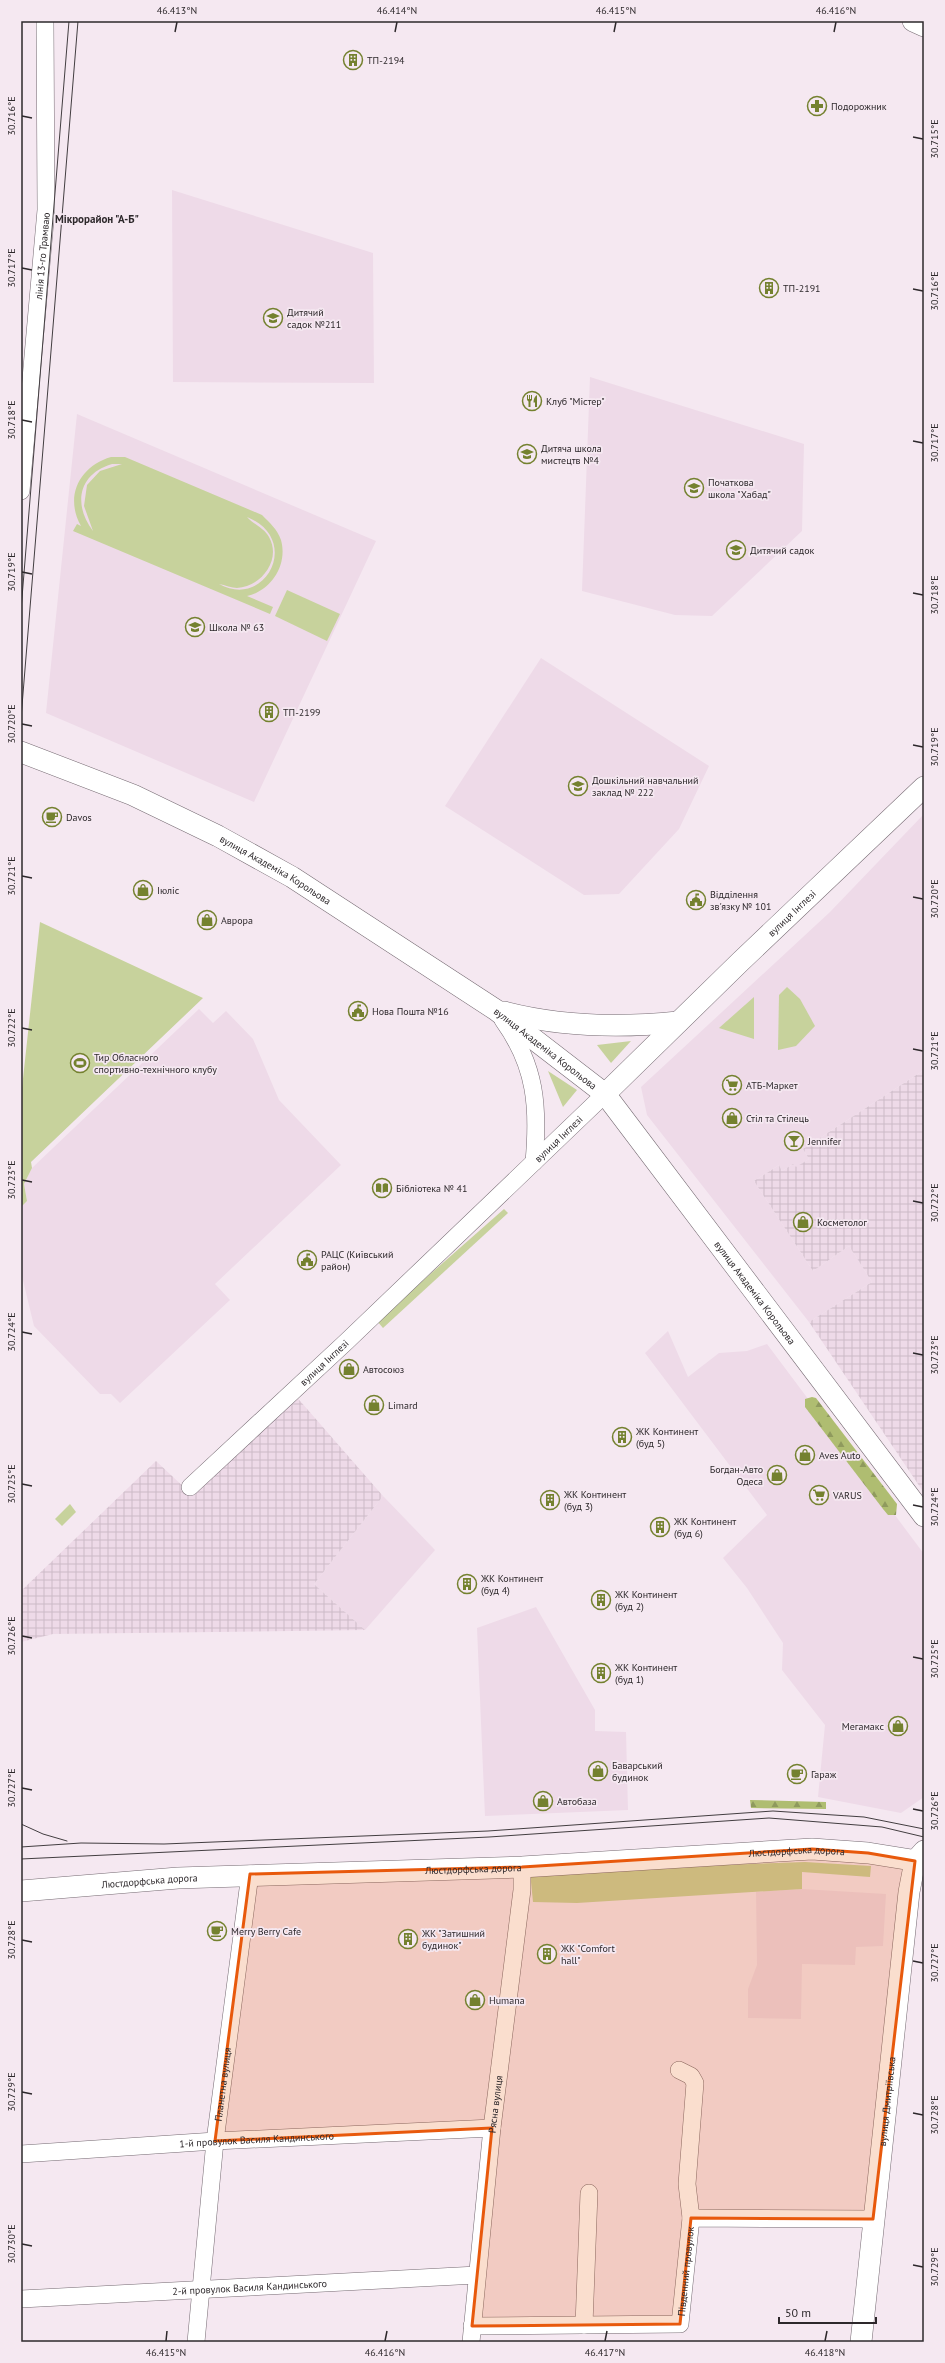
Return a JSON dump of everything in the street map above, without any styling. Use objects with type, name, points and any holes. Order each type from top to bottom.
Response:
[{"type":"main road","points":[[913,21],[924,26]]},
{"type":"main road","name":"вулиця Академіка Корольова","points":[[21,752],[133,795],[218,836],[304,884],[496,1010],[605,1094],[924,1516]]},
{"type":"main road","name":"вулиця Інглезі","points":[[605,1094],[678,1022],[924,787]]},
{"type":"main road","points":[[496,1010],[558,1023],[593,1026],[678,1022]]},
{"type":"main road","name":"Люстдорфська дорога","points":[[21,1891],[178,1878],[250,1874],[385,1873],[522,1867],[812,1849],[921,1858]]},
{"type":"main road","name":"вулиця Дмитріївська","points":[[861,2342],[909,1892],[921,1858]]},
{"type":"street","name":"лінія 13-го Трамваю","points":[[21,491],[46,210],[45,21]]},
{"type":"street","points":[[496,1010],[517,1042],[527,1062],[534,1088],[537,1124],[534,1162]]},
{"type":"street","name":"вулиця Інглезі","points":[[190,1487],[351,1337],[605,1094]]},
{"type":"street","name":"Рясна вулиця","points":[[471,2334],[492,2128],[522,1890],[522,1867]]},
{"type":"street","name":"Планетна вулиця","points":[[196,2342],[215,2141],[250,1874]]},
{"type":"street","points":[[679,2070],[691,2076],[695,2083],[687,2184],[691,2218]]},
{"type":"street","name":"1-й провулок Василя Кандинського","points":[[21,2154],[215,2141],[492,2128]]},
{"type":"street","points":[[584,2325],[589,2193]]},
{"type":"street","name":"Південний провулок","points":[[471,2334],[584,2325],[680,2324],[691,2218],[873,2219]]},
{"type":"street","name":"2-й провулок Василя Кандинського","points":[[21,2298],[477,2275]]},
{"type":"highlighted area","points":[[812,1849],[868,1853],[915,1861],[873,2219],[691,2218],[680,2324],[472,2326],[492,2128],[215,2141],[250,1874],[522,1867]]},
{"type":"shaded area","name":"Дитячий садок №211","points":[[172,190],[373,253],[374,383],[173,382]]},
{"type":"shaded area","name":"Початкова школа \"Хабад\"","points":[[590,377],[804,444],[802,531],[712,616],[675,615],[582,591]]},
{"type":"shaded area","name":"Школа № 63","points":[[77,414],[376,541],[254,802],[46,713]]},
{"type":"shaded area","name":"Дошкільний навчальний заклад № 222","points":[[541,658],[709,766],[679,829],[619,894],[584,895],[445,806]]},
{"type":"shaded area","points":[[924,814],[924,1070],[803,1149],[809,1159],[796,1168],[793,1164],[782,1171],[779,1165],[754,1181],[813,1271],[849,1246],[872,1282],[809,1322],[647,1115],[641,1087],[830,912]]},
{"type":"shaded area","points":[[199,1009],[213,1023],[226,1011],[253,1039],[279,1100],[341,1165],[215,1284],[230,1300],[120,1403],[111,1394],[100,1394],[34,1326],[21,1272],[21,1207],[27,1201],[24,1184],[32,1168]]},
{"type":"shaded area","points":[[924,1070],[924,1493],[809,1322],[872,1282],[849,1246],[813,1271],[754,1181],[779,1165],[782,1171],[793,1164],[796,1167],[809,1159],[803,1149]]},
{"type":"shaded area","points":[[668,1331],[688,1377],[719,1353],[747,1351],[767,1344],[924,1554],[924,1797],[901,1813],[818,1797],[825,1725],[782,1670],[783,1643],[747,1588],[723,1558],[767,1515],[645,1353]]},
{"type":"shaded area","points":[[294,1394],[383,1496],[314,1584],[365,1630],[53,1634],[21,1642],[21,1591],[156,1461],[188,1491]]},
{"type":"shaded area","points":[[383,1496],[435,1550],[365,1630],[314,1584]]},
{"type":"shaded area","points":[[536,1607],[595,1710],[595,1731],[626,1732],[628,1810],[485,1816],[477,1628]]},
{"type":"shaded area","points":[[802,1889],[886,1894],[883,1946],[856,1947],[855,1965],[802,1964],[801,2019],[748,2018],[748,1989],[757,1965],[756,1892]]},
{"type":"green space","points":[[111,457],[125,457],[262,515],[273,526],[281,540],[283,549],[282,559],[276,576],[270,583],[256,593],[247,596],[273,607],[270,614],[73,531],[77,524],[81,526],[76,515],[74,504],[78,484],[83,475],[100,461]],"holes":[[[112,464],[122,464],[100,471],[87,485],[84,506],[93,531],[83,511],[81,501],[82,492],[92,475]],[[247,517],[264,527],[272,540],[275,555],[271,568],[263,580],[251,588],[236,589],[219,584],[237,588],[254,583],[267,571],[273,555],[272,546],[267,534]]]},
{"type":"green space","points":[[287,590],[340,614],[327,641],[275,616]]},
{"type":"green space","name":"Тир Обласного спортивно-технічного клубу","points":[[40,922],[203,998],[31,1162],[32,1168],[24,1184],[27,1201],[21,1207],[21,1097]]},
{"type":"green space","points":[[787,987],[800,999],[815,1026],[796,1046],[778,1050],[779,995]]},
{"type":"green space","points":[[754,997],[754,1039],[719,1028]]},
{"type":"green space","points":[[631,1041],[611,1063],[597,1045]]},
{"type":"green space","points":[[548,1071],[577,1090],[563,1107]]},
{"type":"green space","points":[[504,1209],[508,1213],[383,1328],[377,1321]]},
{"type":"green space","points":[[812,1397],[816,1398],[897,1504],[896,1515],[888,1515],[805,1407],[805,1399]]},
{"type":"green space","points":[[70,1504],[76,1512],[62,1526],[55,1519]]},
{"type":"green space","points":[[750,1800],[826,1802],[826,1809],[751,1808]]},
{"type":"green space","points":[[805,1862],[871,1866],[870,1877],[802,1872],[802,1889],[577,1903],[533,1902],[530,1872]]},
{"type":"tram line","points":[[21,610],[69,21]]},
{"type":"tram line","points":[[21,770],[21,718],[78,21]]},
{"type":"tram line","points":[[21,1847],[81,1843],[164,1844],[488,1831],[773,1811],[864,1817],[924,1829]]},
{"type":"tram line","points":[[21,1859],[489,1837],[769,1818],[882,1827],[924,1837]]},
{"type":"tram line","points":[[21,1824],[43,1834],[67,1841]]},
{"type":"place","name":"ТП-2194","points":[[353,60]]},
{"type":"place","name":"Подорожник","points":[[817,106]]},
{"type":"place","name":"ТП-2191","points":[[769,288]]},
{"type":"place","name":"Дитячий садок №211","points":[[273,318]]},
{"type":"place","name":"Клуб \"Містер\"","points":[[532,401]]},
{"type":"place","name":"Дитяча школа мистецтв №4","points":[[527,454]]},
{"type":"place","name":"Початкова школа \"Хабад\"","points":[[694,488]]},
{"type":"place","name":"Дитячий садок","points":[[736,550]]},
{"type":"place","name":"Школа № 63","points":[[195,627]]},
{"type":"place","name":"ТП-2199","points":[[269,712]]},
{"type":"place","name":"Дошкільний навчальний заклад № 222","points":[[578,786]]},
{"type":"place","name":"Davos","points":[[52,817]]},
{"type":"place","name":"Іюліс","points":[[143,890]]},
{"type":"place","name":"Відділення зв'язку № 101","points":[[696,900]]},
{"type":"place","name":"Аврора","points":[[207,920]]},
{"type":"place","name":"Нова Пошта №16","points":[[358,1011]]},
{"type":"place","name":"Тир Обласного спортивно-технічного клубу","points":[[80,1063]]},
{"type":"place","name":"АТБ-Маркет","points":[[732,1085]]},
{"type":"place","name":"Стіл та Стілець","points":[[732,1118]]},
{"type":"place","name":"Jennifer","points":[[794,1141]]},
{"type":"place","name":"Бібліотека № 41","points":[[382,1188]]},
{"type":"place","name":"Косметолог","points":[[803,1222]]},
{"type":"place","name":"РАЦС (Київський район)","points":[[307,1260]]},
{"type":"place","name":"Автосоюз","points":[[349,1369]]},
{"type":"place","name":"Limard","points":[[374,1405]]},
{"type":"place","name":"ЖК Континент (буд 5)","points":[[622,1437]]},
{"type":"place","name":"Aves Auto","points":[[805,1455]]},
{"type":"place","name":"Богдан-Авто Одеса","points":[[777,1475]]},
{"type":"place","name":"VARUS","points":[[819,1495]]},
{"type":"place","name":"ЖК Континент (буд 3)","points":[[550,1500]]},
{"type":"place","name":"ЖК Континент (буд 6)","points":[[660,1527]]},
{"type":"place","name":"ЖК Континент (буд 4)","points":[[467,1584]]},
{"type":"place","name":"ЖК Континент (буд 2)","points":[[601,1600]]},
{"type":"place","name":"ЖК Континент (буд 1)","points":[[601,1673]]},
{"type":"place","name":"Мегамакс","points":[[898,1726]]},
{"type":"place","name":"Баварський будинок","points":[[598,1771]]},
{"type":"place","name":"Гараж","points":[[797,1774]]},
{"type":"place","name":"Автобаза","points":[[543,1801]]},
{"type":"place","name":"Merry Berry Cafe","points":[[217,1931]]},
{"type":"place","name":"ЖК \"Затишний будинок\"","points":[[408,1939]]},
{"type":"place","name":"ЖК \"Comfort hall\"","points":[[547,1954]]},
{"type":"place","name":"Humana","points":[[475,2000]]},
{"type":"district","name":"Мікрорайон \"А-Б\"","points":[[97,219]]}]
